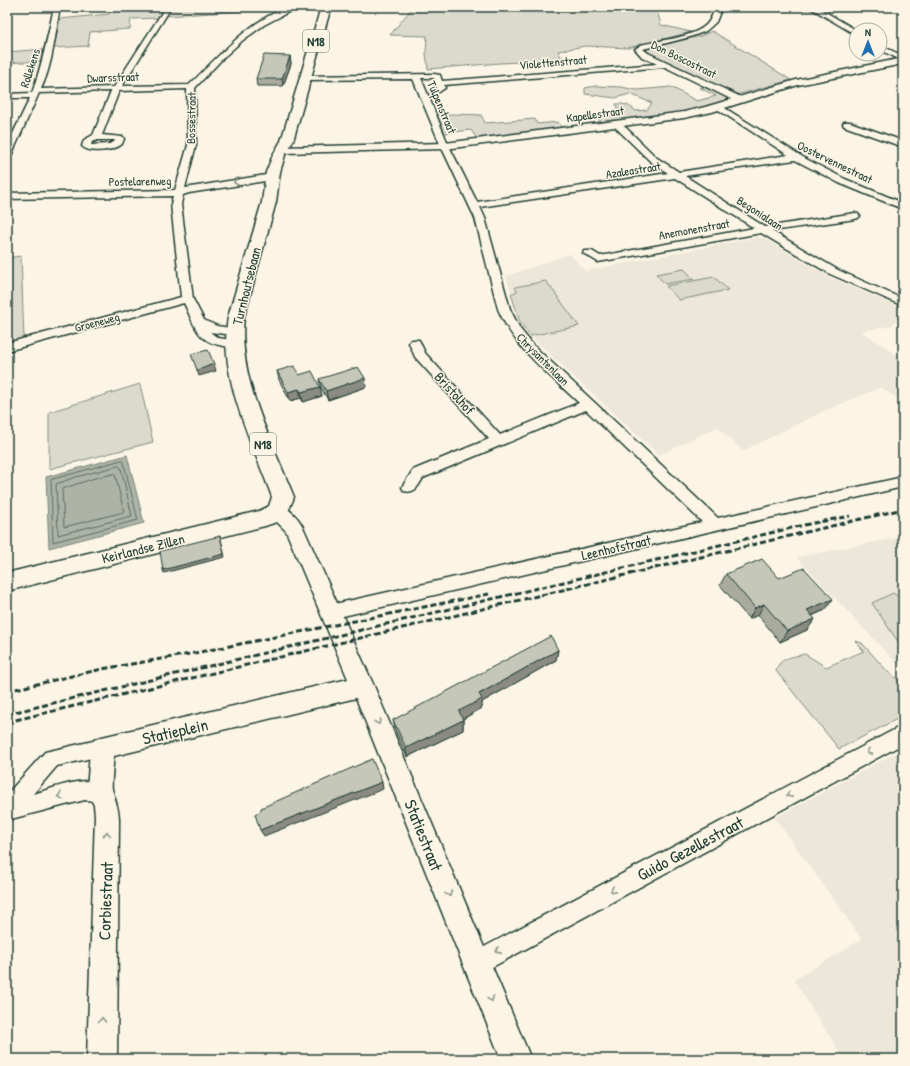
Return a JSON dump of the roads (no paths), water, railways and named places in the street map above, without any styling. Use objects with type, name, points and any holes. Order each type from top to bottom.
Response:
[{"type":"main road","name":"Turnhoutsebaan","points":[[278,511],[283,497],[244,396],[237,363],[235,337],[241,298],[269,202],[272,177],[279,155],[284,150],[326,7]]},
{"type":"main road","name":"Turnhoutsebaan","points":[[269,202],[272,200],[280,181],[287,159],[288,153],[284,150]]},
{"type":"main road","name":"Keirlandse Zillen","points":[[7,582],[265,518],[278,511]]},
{"type":"street","name":"Rollekens","points":[[7,156],[41,81],[50,45],[56,7]]},
{"type":"street","name":"Bossestraat","points":[[235,337],[215,341],[204,333],[199,327],[199,322],[187,299],[176,204],[192,145],[191,87],[213,64],[241,39],[274,16],[295,7]]},
{"type":"street","name":"Don Boscostraat","points":[[719,7],[708,27],[693,34],[643,46],[639,49],[645,55],[740,100]]},
{"type":"street","points":[[812,7],[848,28]]},
{"type":"street","points":[[97,137],[113,95],[166,11]]},
{"type":"street","points":[[888,52],[903,60]]},
{"type":"street","name":"Kapellestraat","points":[[284,150],[445,146],[700,112],[818,78],[903,60]]},
{"type":"street","name":"Violettenstraat","points":[[423,92],[440,90],[440,83],[667,65]]},
{"type":"street","points":[[305,78],[417,78],[434,74],[440,83]]},
{"type":"street","name":"Tulpenstraat","points":[[417,78],[445,146]]},
{"type":"street","name":"Dwarsstraat","points":[[7,96],[35,93],[191,87]]},
{"type":"street","name":"Oostervennestraat","points":[[720,107],[795,156],[842,181],[903,206]]},
{"type":"street","points":[[836,129],[858,118]]},
{"type":"street","name":"Begonialaan","points":[[617,124],[650,156],[762,230],[834,272],[903,303]]},
{"type":"street","points":[[847,124],[903,144]]},
{"type":"street","name":"Chrysantenlaan","points":[[445,146],[480,218],[509,323],[529,348],[714,524]]},
{"type":"street","name":"Azaleastraat","points":[[475,205],[795,156]]},
{"type":"street","name":"Postelarenweg","points":[[7,196],[179,193],[247,180],[272,177]]},
{"type":"street","name":"Anemonenstraat","points":[[588,253],[598,260],[762,230],[854,216]]},
{"type":"street","name":"Groeneweg","points":[[7,347],[187,299]]},
{"type":"street","name":"Bristolhof","points":[[415,343],[419,354],[498,441]]},
{"type":"street","points":[[409,487],[418,474],[588,404]]},
{"type":"street","name":"Leenhofstraat","points":[[330,612],[903,482]]},
{"type":"street","points":[[278,511],[294,527],[330,612]]},
{"type":"street","name":"Statiestraat","points":[[330,612],[363,686],[516,1059]]},
{"type":"street","name":"Statieplein","points":[[7,809],[52,758],[102,748],[363,686]]},
{"type":"street","name":"Guido Gezellestraat","points":[[477,963],[903,734]]},
{"type":"street","points":[[7,809],[85,790],[98,791],[101,778],[102,748]]},
{"type":"street","name":"Corbiestraat","points":[[98,791],[104,797],[107,820],[102,1059]]},
{"type":"water","points":[[127,455],[144,523],[49,548],[46,477]]},
{"type":"railway","points":[[7,722],[903,509]]},
{"type":"railway","points":[[7,714],[804,525],[850,516]]},
{"type":"railway","points":[[7,691],[102,669],[190,654],[489,594]]}]
